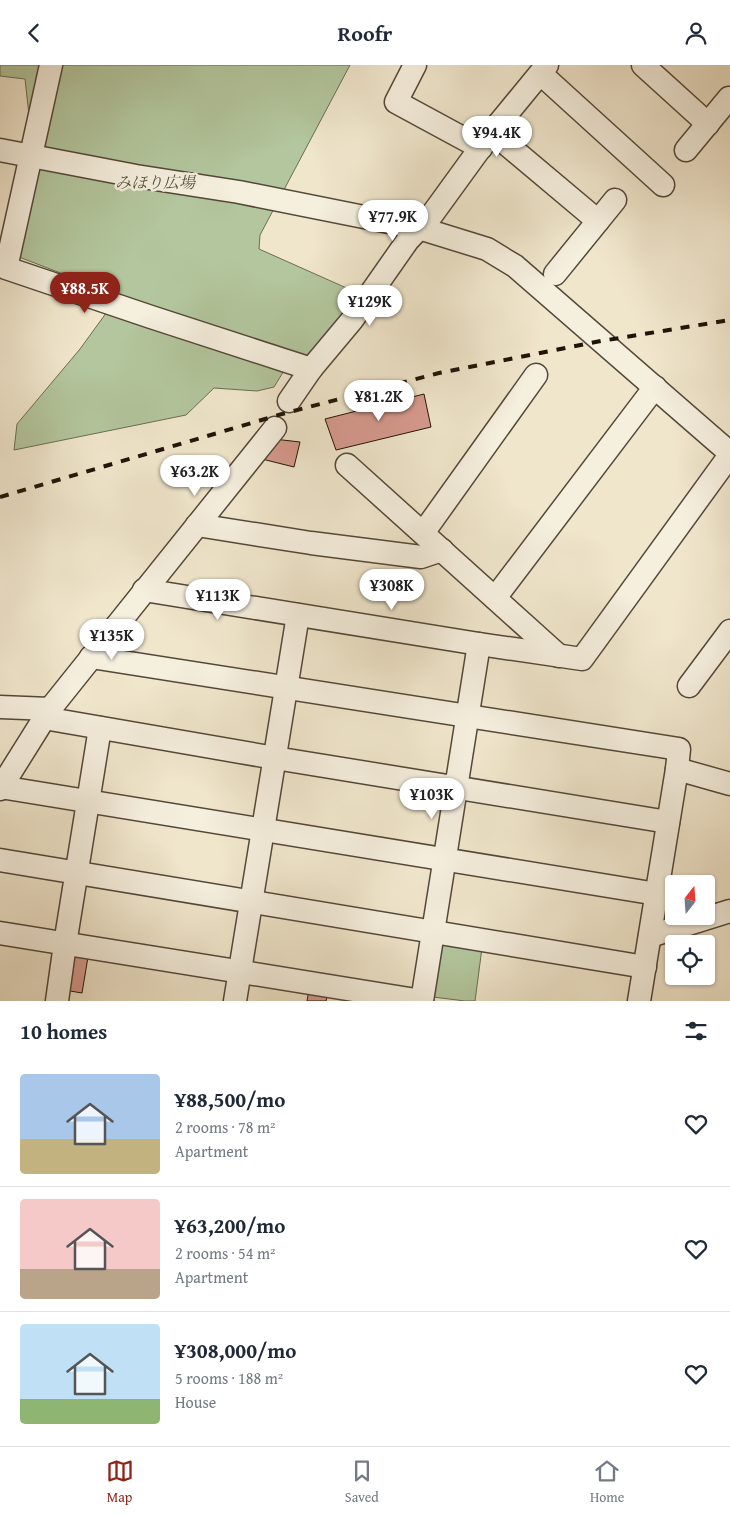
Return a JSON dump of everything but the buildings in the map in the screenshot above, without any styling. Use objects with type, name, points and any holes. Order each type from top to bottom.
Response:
[{"type":"street","points":[[51,65],[3,268],[312,369]]},
{"type":"street","points":[[415,65],[396,103],[487,140],[598,221]]},
{"type":"street","points":[[643,65],[708,124]]},
{"type":"street","points":[[289,401],[352,320],[408,240],[431,216],[487,140],[544,69],[663,185]]},
{"type":"street","points":[[686,150],[729,98]]},
{"type":"street","points":[[0,150],[136,176],[239,192],[419,228],[487,249],[515,266],[730,454],[582,659],[144,590]]},
{"type":"street","points":[[555,274],[615,200]]},
{"type":"street","points":[[424,533],[536,375]]},
{"type":"street","points":[[495,598],[655,387]]},
{"type":"street","points":[[276,428],[144,590],[47,714],[2,783],[88,801],[657,894]]},
{"type":"street","points":[[347,465],[559,656]]},
{"type":"street","points":[[197,525],[311,543],[421,557],[442,550]]},
{"type":"street","points":[[235,1001],[298,615]]},
{"type":"street","points":[[689,686],[730,631]]},
{"type":"street","points":[[0,933],[422,1001],[479,644]]},
{"type":"street","points":[[92,657],[679,749],[639,1001]]},
{"type":"street","points":[[0,707],[47,714],[100,728],[668,822]]},
{"type":"street","points":[[57,1001],[100,728]]},
{"type":"street","points":[[677,769],[730,784]]},
{"type":"street","points":[[0,860],[645,967]]},
{"type":"street","points":[[650,936],[730,911]]},
{"type":"green space","name":"みほり広場","points":[[0,65],[350,65],[260,235],[259,249],[360,294],[310,361],[293,356],[274,387],[257,391],[214,388],[186,415],[14,450],[17,424],[80,349],[104,316],[115,294],[19,257],[30,124],[25,79],[0,76]]},
{"type":"green space","points":[[441,941],[482,948],[475,1001],[433,997]]},
{"type":"railway","points":[[0,497],[282,414],[439,373],[601,341],[730,320]]}]
